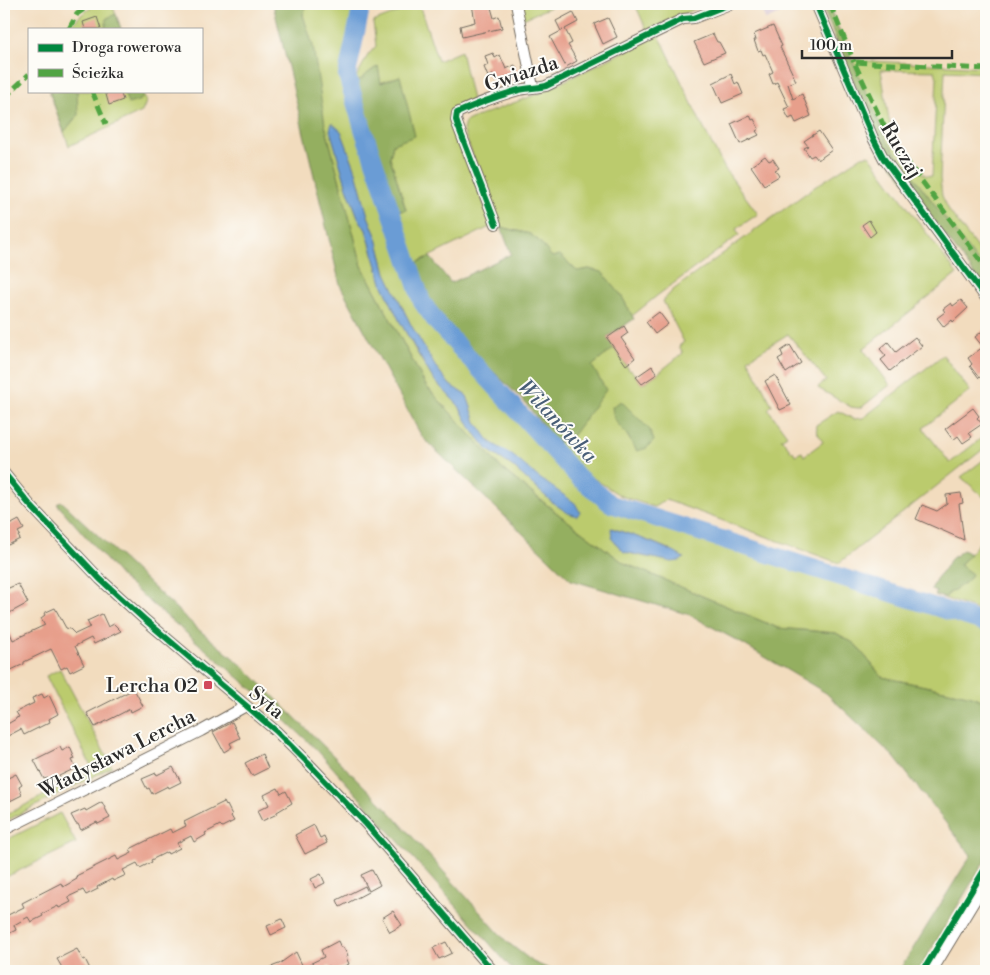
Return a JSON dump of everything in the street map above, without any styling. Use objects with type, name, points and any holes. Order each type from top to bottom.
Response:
[{"type":"street","points":[[516,4],[533,87]]},
{"type":"street","name":"Gwiazda","points":[[496,224],[458,126],[456,115],[509,93],[546,86],[683,19],[694,18],[730,4]]},
{"type":"street","name":"Ruczaj","points":[[816,4],[873,138],[884,159],[986,298]]},
{"type":"street","name":"Syta","points":[[4,473],[30,505],[100,579],[144,620],[284,739],[366,824],[493,971]]},
{"type":"street","name":"Władysława Lercha","points":[[4,830],[201,731],[246,706]]},
{"type":"street","points":[[932,971],[986,882]]},
{"type":"shaded area","points":[[758,4],[802,4],[766,20]]},
{"type":"green space","points":[[96,4],[112,4],[121,28],[68,28]]},
{"type":"green space","points":[[273,4],[306,4],[303,15],[313,46],[325,125],[362,266],[426,386],[502,469],[624,563],[778,628],[836,633],[855,644],[882,677],[972,696],[986,702],[986,859],[918,971],[899,971],[971,855],[894,757],[826,693],[736,640],[690,615],[571,580],[422,437],[340,285]]},
{"type":"green space","points":[[306,4],[357,4],[343,76],[352,111],[416,306],[573,479],[617,510],[986,631],[986,702],[972,696],[882,677],[855,644],[836,633],[778,628],[624,563],[502,469],[426,386],[362,266],[325,125],[303,15]],"holes":[[[330,130],[341,131],[355,168],[386,273],[411,325],[435,366],[450,385],[467,396],[476,422],[490,442],[512,456],[538,477],[553,503],[512,466],[488,450],[470,427],[459,406],[433,379],[417,353],[383,286],[366,230],[358,217],[347,188]],[[612,528],[652,542],[671,550],[647,557],[624,552],[612,539]]]},
{"type":"green space","points":[[419,4],[438,61],[461,51],[473,104],[451,112],[455,128],[492,226],[414,264],[399,211],[406,210],[390,157],[400,76],[380,83],[378,66],[360,80],[354,81],[368,55],[376,46],[373,22]]},
{"type":"green space","points":[[519,4],[557,4],[523,19]]},
{"type":"green space","points":[[635,4],[706,4],[647,31]]},
{"type":"green space","points":[[821,4],[828,4],[887,141],[986,273],[986,290],[891,163],[875,132]]},
{"type":"green space","points":[[116,14],[121,28],[105,28],[107,18]]},
{"type":"green space","points":[[658,35],[725,169],[758,214],[736,229],[739,235],[632,316],[621,295],[589,269],[577,272],[560,256],[552,258],[539,241],[530,234],[501,227],[463,130],[465,122],[471,119],[540,93]]},
{"type":"green space","points":[[852,60],[986,67],[986,73],[945,71],[940,178],[942,196],[950,212],[986,260],[986,273],[887,141]],"holes":[[[881,70],[935,71],[937,78],[932,176],[925,175],[919,170],[894,134],[889,120]]]},
{"type":"green space","points":[[378,66],[381,83],[400,76],[415,136],[393,144],[390,157],[406,210],[399,211],[374,147],[362,101],[354,81],[360,80]]},
{"type":"green space","points":[[49,92],[142,92],[146,102],[142,112],[69,146]]},
{"type":"green space","points":[[49,92],[77,92],[78,115],[64,132]]},
{"type":"green space","points":[[124,92],[142,92],[144,97],[128,104]]},
{"type":"green space","points":[[869,155],[957,274],[863,349],[890,385],[862,407],[851,407],[818,388],[826,381],[825,379],[788,334],[748,359],[772,405],[768,409],[787,435],[781,439],[795,455],[802,452],[804,456],[823,442],[816,430],[816,425],[838,411],[854,419],[863,418],[943,355],[970,391],[923,428],[950,463],[984,436],[986,447],[839,563],[666,500],[654,507],[621,496],[582,471],[557,443],[573,435],[591,366],[614,348],[642,384],[657,374],[683,353],[679,346],[684,342],[663,301],[673,290],[813,188],[862,156]],"holes":[[[621,401],[650,430],[637,451],[627,435]]]},
{"type":"green space","points":[[501,227],[530,234],[539,241],[552,257],[560,255],[577,271],[589,269],[602,272],[621,295],[634,319],[607,337],[614,348],[592,366],[606,390],[573,435],[557,443],[523,400],[478,357],[428,301],[414,264],[430,257],[451,283],[511,254]]},
{"type":"green space","points":[[621,401],[650,430],[654,441],[647,448],[637,451],[614,419],[612,407]]},
{"type":"green space","points":[[986,458],[986,499],[961,477]]},
{"type":"green space","points":[[61,501],[198,629],[244,667],[390,812],[506,941],[533,962],[554,971],[514,971],[317,750],[253,690],[123,579],[57,504]]},
{"type":"green space","points":[[986,535],[986,613],[944,598],[964,584],[960,565]]},
{"type":"green space","points":[[963,550],[970,554],[960,565],[972,574],[966,582],[944,598],[935,595],[937,592],[931,590],[936,579],[951,559]]},
{"type":"green space","points":[[60,669],[112,767],[4,822],[4,816],[93,770],[46,676]]},
{"type":"green space","points":[[60,813],[76,843],[4,878],[4,841]]},
{"type":"water","points":[[332,123],[341,131],[355,168],[386,273],[411,325],[435,366],[450,385],[467,396],[476,422],[490,442],[512,455],[538,477],[575,503],[580,512],[577,516],[568,513],[553,503],[512,466],[488,450],[470,427],[459,406],[433,379],[400,322],[383,286],[366,230],[358,217],[347,188],[330,130]]},
{"type":"water","points":[[611,528],[658,545],[684,558],[680,561],[672,562],[624,552],[612,539]]},
{"type":"building","points":[[472,4],[490,4],[494,18],[499,16],[502,28],[462,37],[460,26],[475,22]]},
{"type":"building","points":[[573,12],[578,22],[565,29],[572,43],[568,45],[577,61],[566,67],[550,37],[563,30],[561,31],[556,21]]},
{"type":"building","points":[[97,17],[101,28],[85,28],[83,22]]},
{"type":"building","points":[[608,18],[617,37],[603,44],[594,24]]},
{"type":"building","points":[[773,26],[782,46],[780,47],[796,81],[788,84],[793,99],[802,94],[811,116],[796,123],[793,117],[789,119],[784,109],[789,107],[777,82],[773,84],[769,74],[773,72],[765,54],[763,55],[761,50],[758,51],[754,40],[756,40],[754,34]]},
{"type":"building","points":[[713,34],[725,53],[704,62],[694,42]]},
{"type":"building","points":[[493,53],[495,58],[500,55],[506,69],[515,65],[519,76],[504,82],[503,79],[496,82],[493,75],[488,77],[484,67],[488,65],[485,56]]},
{"type":"building","points":[[731,74],[735,84],[738,82],[743,94],[722,103],[713,83]]},
{"type":"building","points":[[105,92],[120,92],[123,100],[109,105]]},
{"type":"building","points":[[750,115],[759,129],[756,131],[759,135],[740,144],[731,124]]},
{"type":"building","points":[[819,131],[832,150],[818,160],[814,155],[810,157],[804,148],[808,146],[804,141]]},
{"type":"building","points":[[765,156],[769,161],[773,159],[779,168],[775,170],[779,176],[764,185],[751,166]]},
{"type":"building","points":[[869,220],[876,232],[870,237],[862,225]]},
{"type":"building","points":[[961,300],[968,308],[953,322],[952,320],[944,327],[937,318],[945,312],[943,309],[951,303],[953,306]]},
{"type":"building","points":[[659,312],[668,324],[655,334],[646,322]]},
{"type":"building","points":[[624,326],[628,333],[621,338],[635,358],[626,365],[607,338]]},
{"type":"building","points":[[986,328],[986,372],[979,378],[970,366],[972,364],[968,358],[983,347],[975,337]]},
{"type":"building","points":[[915,337],[922,346],[890,371],[881,360],[886,356],[880,349],[888,342],[896,352]]},
{"type":"building","points":[[790,345],[801,363],[786,373],[778,359],[783,356],[781,351]]},
{"type":"building","points":[[652,366],[657,374],[642,384],[636,377]]},
{"type":"building","points":[[775,375],[791,405],[780,410],[765,381]]},
{"type":"building","points":[[973,408],[982,424],[969,433],[972,437],[963,443],[958,436],[953,440],[945,429]]},
{"type":"building","points":[[961,493],[963,503],[959,504],[964,540],[916,519],[922,505],[937,511],[947,504],[946,495]]},
{"type":"building","points":[[19,520],[24,529],[18,532],[20,539],[8,545],[4,539],[4,528]]},
{"type":"building","points":[[18,584],[28,603],[4,616],[4,590]]},
{"type":"building","points":[[55,608],[66,628],[75,634],[90,627],[87,621],[102,614],[108,627],[114,624],[121,631],[94,644],[91,638],[75,646],[84,665],[70,672],[67,666],[61,669],[51,649],[9,671],[4,660],[4,636],[10,633],[13,640],[45,625],[41,618],[45,615],[44,613]]},
{"type":"building","points":[[134,689],[143,706],[131,712],[130,709],[95,727],[87,713]]},
{"type":"building","points":[[42,694],[44,698],[49,695],[58,714],[49,719],[50,722],[24,735],[21,729],[4,738],[4,726],[19,717],[16,712],[34,703],[32,698]]},
{"type":"building","points":[[232,722],[240,738],[230,743],[232,747],[224,752],[213,732]]},
{"type":"building","points":[[60,747],[62,751],[70,747],[75,759],[72,760],[76,768],[50,782],[48,778],[44,779],[34,760]]},
{"type":"building","points":[[262,754],[268,768],[252,776],[245,763]]},
{"type":"building","points":[[173,767],[181,782],[152,794],[142,779],[156,773],[157,775]]},
{"type":"building","points":[[16,774],[22,785],[19,787],[22,795],[4,804],[4,780]]},
{"type":"building","points":[[278,788],[281,794],[286,791],[292,803],[277,812],[277,814],[262,821],[257,811],[269,805],[264,795]]},
{"type":"building","points":[[102,802],[110,818],[81,830],[71,815],[85,809],[86,811]]},
{"type":"building","points":[[224,802],[234,821],[222,827],[220,825],[205,833],[206,835],[194,842],[191,836],[177,843],[180,848],[151,860],[152,862],[140,868],[137,863],[123,870],[126,875],[113,881],[112,879],[86,895],[83,890],[68,897],[71,902],[42,914],[43,916],[31,922],[28,917],[14,925],[16,930],[4,936],[4,917],[24,907],[22,903],[61,883],[63,887],[77,879],[76,876],[116,856],[118,860],[132,853],[130,849],[170,829],[172,833],[186,826],[184,822]]},
{"type":"building","points":[[314,825],[320,838],[324,836],[327,843],[305,854],[295,835]]},
{"type":"building","points":[[372,870],[380,885],[369,891],[361,875]]},
{"type":"building","points":[[321,874],[325,883],[315,888],[311,879]]},
{"type":"building","points":[[365,886],[368,892],[340,907],[337,900]]},
{"type":"building","points":[[393,911],[402,925],[390,932],[382,918]]},
{"type":"building","points":[[282,919],[286,928],[271,935],[267,926]]},
{"type":"building","points":[[338,941],[348,956],[346,957],[349,964],[335,971],[332,971],[329,966],[318,971],[260,971],[279,964],[296,952],[303,967],[324,957],[321,950]]},
{"type":"building","points":[[446,942],[452,953],[439,959],[433,948]]},
{"type":"building","points":[[77,949],[90,969],[85,971],[64,971],[57,959]]},
{"type":"waterway","name":"Wilanówka","points":[[362,4],[347,75],[363,129],[422,302],[437,323],[578,477],[611,504],[986,623]]},
{"type":"marked path","points":[[70,28],[77,14],[91,4]]},
{"type":"marked path","points":[[830,4],[854,62]]},
{"type":"marked path","points":[[986,69],[854,62],[893,142],[986,268]]},
{"type":"marked path","points":[[4,98],[28,75]]},
{"type":"marked path","points":[[92,92],[106,124]]},
{"type":"cycle path","points":[[496,224],[458,126],[456,120],[457,113],[512,92],[546,86],[683,19],[694,18],[730,4]]},
{"type":"cycle path","points":[[816,4],[873,138],[884,159],[986,298]]},
{"type":"cycle path","points":[[4,473],[30,505],[100,579],[144,619],[276,731],[308,763],[366,824],[493,971]]},
{"type":"cycle path","points":[[923,971],[986,867]]},
{"type":"place","name":"Lercha 02","points":[[208,685]]}]
